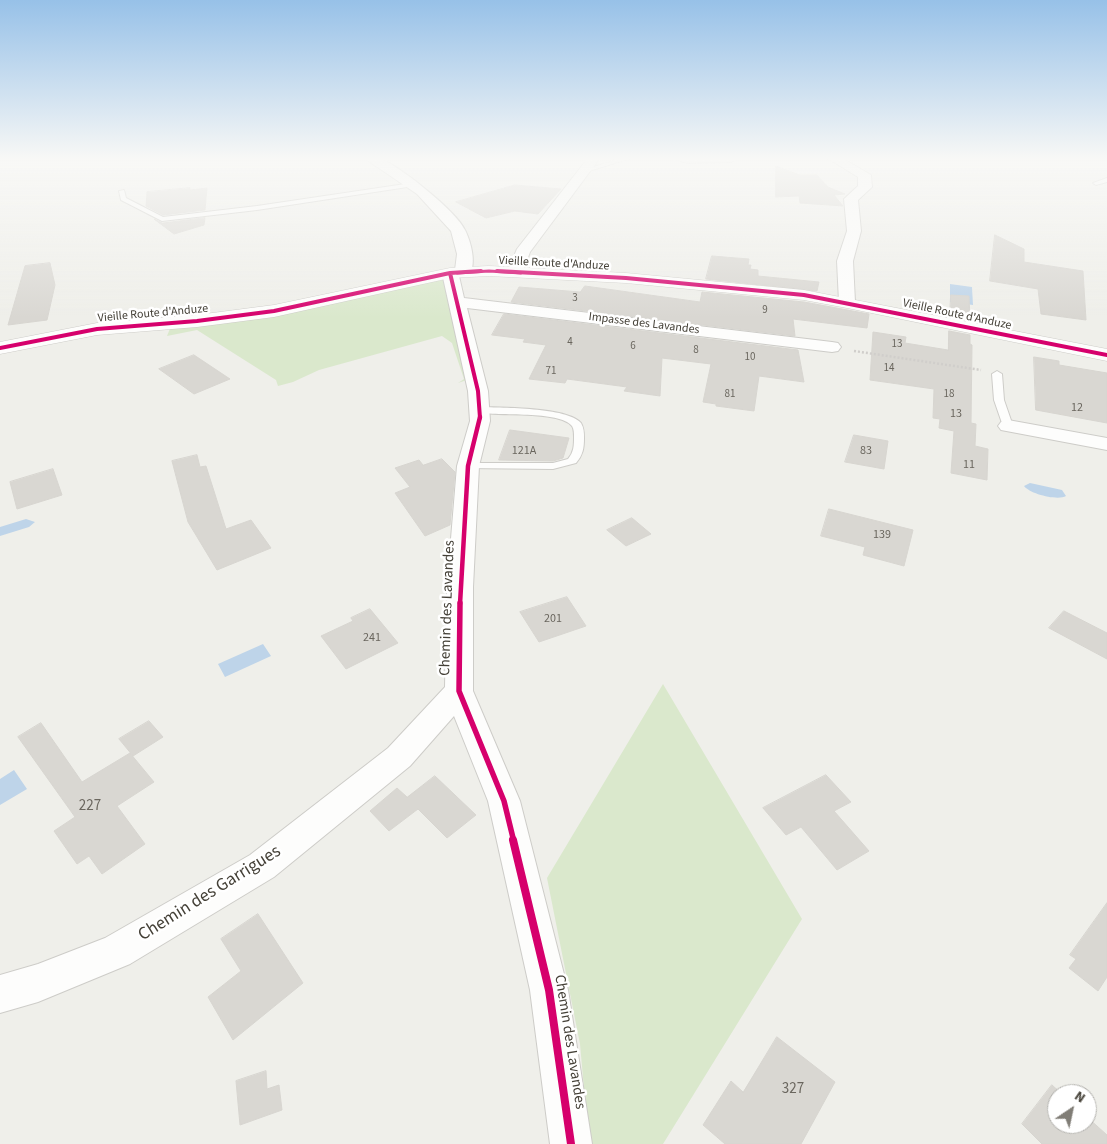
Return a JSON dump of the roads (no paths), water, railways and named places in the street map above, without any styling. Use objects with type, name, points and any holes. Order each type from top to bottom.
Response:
[{"type":"street","name":"Chemin des Lavandes","points":[[441,211],[458,230],[464,254],[456,272],[457,302],[481,410],[480,421],[468,466],[460,587],[458,691],[504,801],[549,990],[572,1144]]},
{"type":"street","points":[[516,271],[522,252],[553,211]]},
{"type":"street","points":[[847,302],[845,261],[854,231],[852,211]]},
{"type":"street","name":"Vieille Route d'Anduze","points":[[0,348],[97,329],[197,321],[274,311],[456,272],[516,271],[680,282],[847,302],[1107,355]]},
{"type":"street","name":"Impasse des Lavandes","points":[[457,302],[832,347]]},
{"type":"street","points":[[1008,426],[1107,444]]},
{"type":"street","name":"Chemin des Garrigues","points":[[0,994],[38,983],[117,951],[262,866],[399,757],[432,723],[458,691]]},
{"type":"lane","points":[[147,211],[162,219],[228,211]]},
{"type":"lane","points":[[997,374],[998,400],[1008,426]]},
{"type":"lane","points":[[468,466],[553,466],[572,461],[579,451],[578,428],[575,423],[568,419],[555,415],[481,410]]},
{"type":"water","points":[[950,284],[972,287],[973,305],[950,302]]},
{"type":"water","points":[[1030,483],[1062,490],[1066,496],[1057,498],[1032,492],[1024,486]]},
{"type":"water","points":[[26,519],[35,522],[29,527],[0,536],[0,527]]},
{"type":"water","points":[[263,644],[271,656],[225,677],[218,664]]},
{"type":"water","points":[[14,770],[27,789],[0,805],[0,779]]}]
